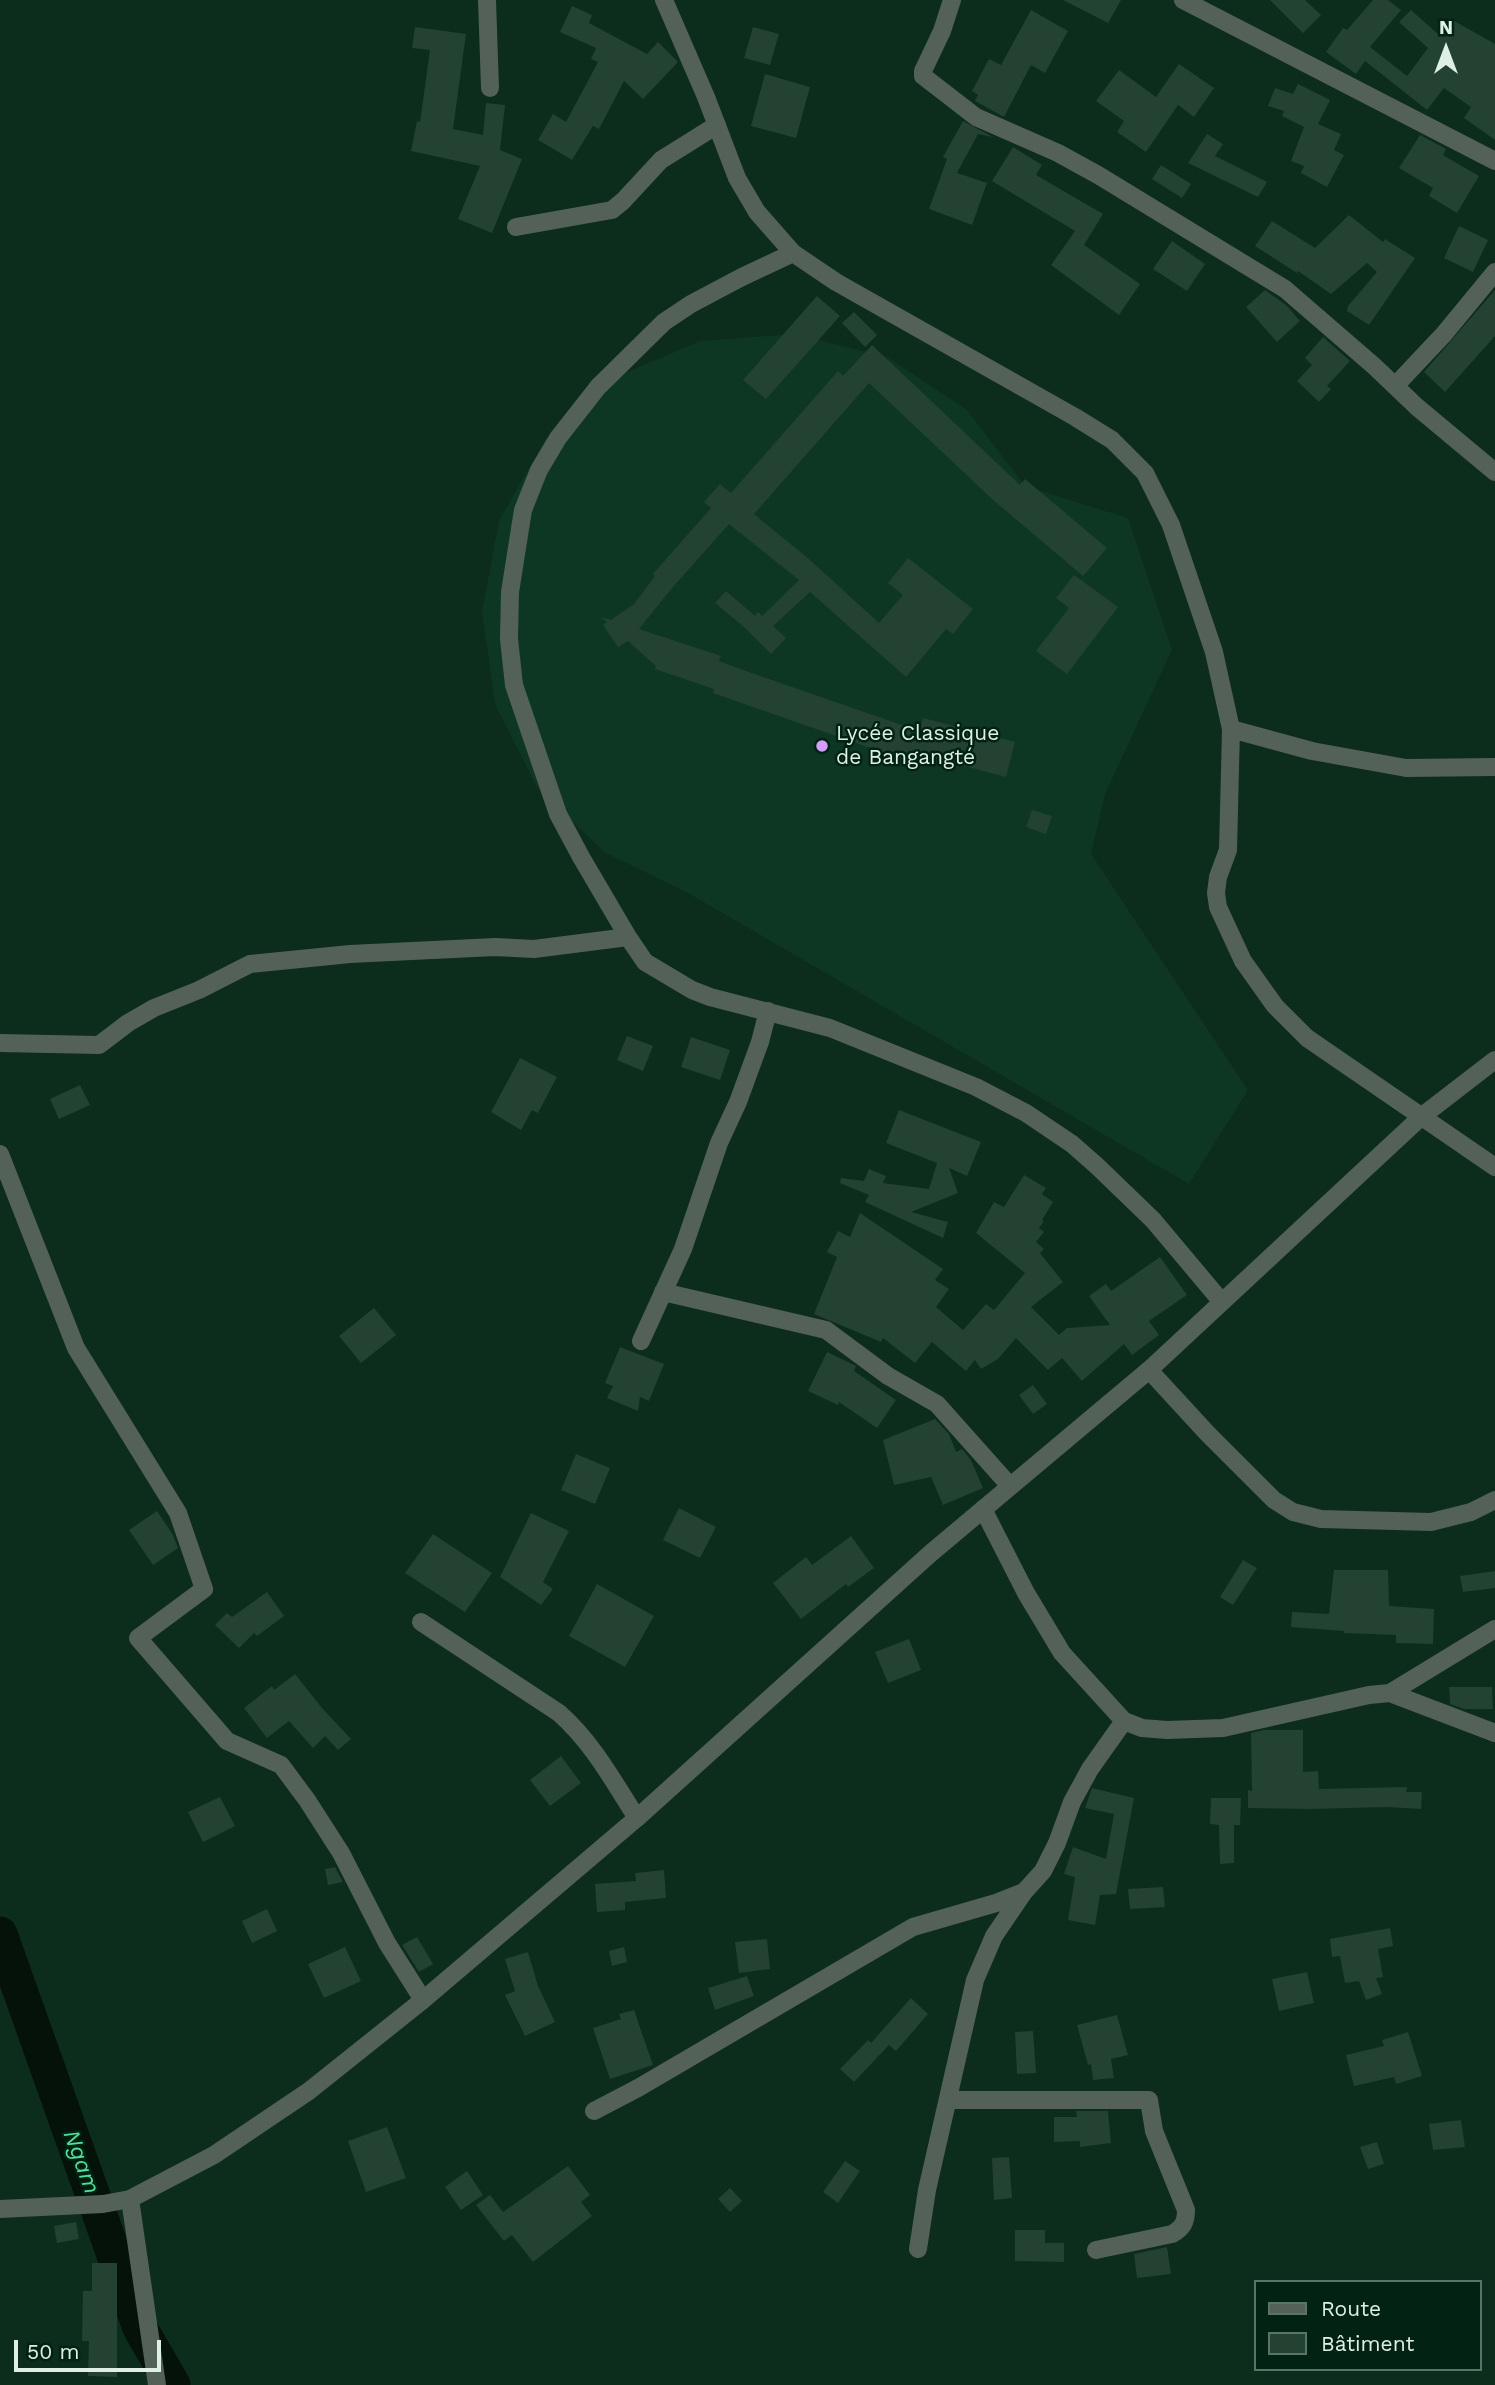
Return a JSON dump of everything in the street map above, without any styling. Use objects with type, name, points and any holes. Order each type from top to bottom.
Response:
[{"type":"street","points":[[487,0],[490,88]]},
{"type":"street","points":[[664,0],[737,178],[757,212],[793,253],[836,282],[1085,423],[1112,440],[1145,473],[1171,526],[1199,605],[1214,652],[1231,729],[1228,850],[1218,877],[1216,893],[1218,907],[1243,961],[1275,1006],[1307,1038],[1495,1167]]},
{"type":"street","points":[[952,0],[923,76],[976,117],[1058,153],[1285,289],[1495,472]]},
{"type":"street","points":[[1183,0],[1495,161]]},
{"type":"street","points":[[516,227],[612,210],[661,160],[717,125]]},
{"type":"street","points":[[793,253],[691,304],[664,322],[598,387],[558,438],[540,470],[523,510],[510,592],[509,639],[514,685],[558,814],[645,962],[692,990],[830,1028],[976,1087],[1026,1113],[1072,1144],[1097,1166],[1153,1220],[1221,1301]]},
{"type":"street","points":[[1395,386],[1444,334],[1495,272]]},
{"type":"street","points":[[1231,729],[1312,751],[1406,768],[1495,767]]},
{"type":"street","points":[[0,1043],[99,1045],[154,1008],[189,995],[250,964],[350,954],[495,947],[534,949],[628,937]]},
{"type":"street","points":[[641,1341],[683,1249],[719,1143],[738,1102],[760,1042],[768,1011]]},
{"type":"street","points":[[0,2210],[103,2204],[130,2199],[214,2155],[309,2091],[423,2000],[637,1818],[931,1553],[1149,1370],[1421,1117],[1495,1060]]},
{"type":"street","points":[[0,1154],[76,1348],[178,1513],[204,1589],[138,1638],[227,1741],[281,1765],[341,1853],[387,1942],[423,2000]]},
{"type":"street","points":[[663,1292],[826,1331],[888,1376],[937,1404],[1010,1486]]},
{"type":"street","points":[[1149,1370],[1274,1500],[1293,1512],[1321,1519],[1431,1522],[1471,1512],[1495,1500]]},
{"type":"street","points":[[983,1509],[1026,1593],[1062,1653],[1124,1721],[1142,1728],[1167,1730],[1223,1728],[1368,1695],[1390,1693],[1495,1733]]},
{"type":"street","points":[[421,1622],[559,1713],[579,1731],[597,1754],[637,1818]]},
{"type":"street","points":[[1390,1693],[1495,1629]]},
{"type":"street","points":[[918,2249],[927,2190],[975,1980],[994,1936],[1024,1892],[1043,1871],[1090,1769],[1124,1721]]},
{"type":"street","points":[[594,2111],[912,1927],[996,1903],[1024,1892]]},
{"type":"street","points":[[948,2100],[1149,2100],[1154,2131],[1186,2210],[1186,2220],[1181,2229],[1172,2234],[1096,2250]]},
{"type":"street","points":[[130,2199],[157,2385]]},
{"type":"shaded area","name":"Lycée Classique de Bangangté","points":[[794,334],[887,357],[967,410],[1025,486],[1128,518],[1172,650],[1105,794],[1091,854],[1248,1090],[1189,1184],[688,893],[604,852],[537,787],[495,704],[482,612],[499,521],[545,440],[614,378],[700,341]]},
{"type":"building","points":[[1063,0],[1121,0],[1108,23]]},
{"type":"building","points":[[1270,0],[1305,0],[1321,15],[1303,33]]},
{"type":"building","points":[[1373,0],[1388,0],[1401,10],[1370,47],[1407,76],[1428,48],[1399,22],[1411,10],[1439,35],[1449,18],[1495,44],[1495,140],[1464,118],[1471,107],[1444,88],[1427,110],[1365,61],[1356,74],[1326,52],[1343,28],[1347,30]]},
{"type":"building","points":[[572,6],[592,15],[589,23],[647,54],[658,42],[678,62],[643,99],[624,81],[599,129],[593,126],[572,160],[538,140],[553,114],[566,122],[598,62],[591,59],[596,48],[560,32]]},
{"type":"building","points":[[1031,10],[1068,31],[1045,73],[1031,65],[1004,117],[975,101],[978,95],[972,91],[989,59],[1001,65]]},
{"type":"building","points":[[415,27],[466,34],[453,129],[483,135],[486,103],[505,105],[500,150],[522,159],[492,233],[458,219],[480,166],[411,151],[417,121],[420,122],[430,50],[412,48]]},
{"type":"building","points":[[753,27],[779,34],[770,65],[744,58]]},
{"type":"building","points":[[1179,64],[1214,88],[1194,117],[1178,105],[1146,152],[1117,132],[1124,121],[1096,101],[1119,70],[1156,97]]},
{"type":"building","points":[[765,74],[810,87],[796,138],[751,126]]},
{"type":"building","points":[[1298,84],[1330,100],[1318,124],[1341,134],[1334,150],[1344,155],[1327,187],[1301,173],[1304,166],[1291,161],[1304,127],[1282,116],[1284,111],[1268,106],[1275,88],[1293,94]]},
{"type":"building","points":[[963,121],[993,137],[978,134],[957,173],[987,183],[972,225],[929,209],[947,159],[943,157]]},
{"type":"building","points":[[1207,134],[1223,144],[1215,156],[1267,182],[1258,197],[1188,163]]},
{"type":"building","points":[[1420,135],[1446,149],[1443,155],[1479,176],[1457,213],[1429,196],[1433,188],[1399,168]]},
{"type":"building","points":[[1013,147],[1042,165],[1036,175],[1103,214],[1084,245],[1140,284],[1119,315],[1051,265],[1075,231],[992,181]]},
{"type":"building","points":[[1161,165],[1191,184],[1182,198],[1152,179]]},
{"type":"building","points":[[1349,215],[1383,242],[1385,239],[1415,258],[1369,325],[1347,311],[1348,306],[1377,272],[1367,263],[1331,294],[1255,246],[1272,221],[1315,248]]},
{"type":"building","points":[[1459,226],[1488,240],[1473,272],[1444,258]]},
{"type":"building","points":[[1172,241],[1205,264],[1187,291],[1153,269]]},
{"type":"building","points":[[1265,290],[1286,305],[1300,321],[1277,342],[1246,307]]},
{"type":"building","points":[[1495,290],[1495,336],[1445,392],[1424,372]]},
{"type":"building","points":[[817,296],[840,316],[766,399],[743,380]]},
{"type":"building","points":[[854,312],[877,335],[865,347],[842,323]]},
{"type":"building","points":[[1323,337],[1350,361],[1327,386],[1331,389],[1319,402],[1297,381],[1312,365],[1305,358]]},
{"type":"building","points":[[872,345],[1020,485],[1025,479],[1107,548],[1083,576],[992,499],[869,383],[754,514],[810,560],[879,623],[903,595],[888,583],[908,558],[973,609],[953,634],[946,629],[906,677],[810,592],[773,626],[786,638],[771,654],[715,603],[726,591],[755,616],[758,612],[762,616],[799,580],[729,524],[639,629],[721,656],[719,661],[743,670],[919,731],[923,718],[1015,742],[1006,777],[908,751],[905,760],[713,693],[714,689],[655,669],[656,666],[628,641],[618,647],[603,625],[607,622],[601,617],[611,620],[634,604],[655,576],[653,574],[711,508],[704,502],[720,484],[731,493],[838,371],[843,376]]},
{"type":"building","points":[[1074,575],[1118,607],[1067,674],[1036,651],[1069,608],[1056,598]]},
{"type":"building","points":[[1032,810],[1052,816],[1046,834],[1026,827]]},
{"type":"building","points":[[627,1036],[653,1046],[643,1071],[617,1060]]},
{"type":"building","points":[[691,1037],[730,1050],[720,1080],[681,1067]]},
{"type":"building","points":[[520,1058],[557,1077],[538,1113],[532,1110],[521,1130],[491,1112]]},
{"type":"building","points":[[80,1085],[90,1105],[59,1119],[50,1099]]},
{"type":"building","points":[[899,1110],[981,1142],[967,1176],[949,1168],[958,1193],[911,1212],[948,1222],[943,1238],[865,1202],[869,1195],[840,1183],[841,1178],[864,1181],[869,1169],[886,1176],[883,1183],[929,1189],[937,1163],[886,1143]]},
{"type":"building","points":[[1024,1175],[1046,1188],[1042,1194],[1053,1202],[1039,1228],[1044,1232],[1036,1242],[1044,1249],[1040,1253],[1063,1282],[1031,1307],[1059,1335],[1067,1328],[1110,1325],[1089,1296],[1106,1284],[1111,1291],[1160,1257],[1187,1295],[1149,1321],[1159,1335],[1132,1355],[1124,1344],[1082,1381],[1062,1358],[1048,1370],[1016,1338],[998,1359],[981,1369],[975,1360],[966,1371],[932,1342],[915,1363],[883,1338],[881,1342],[814,1314],[837,1257],[827,1252],[838,1231],[850,1237],[860,1213],[943,1269],[935,1280],[949,1289],[936,1307],[963,1330],[986,1304],[994,1310],[1025,1273],[976,1233],[994,1202],[1004,1207]]},
{"type":"building","points":[[374,1308],[396,1335],[361,1363],[339,1336]]},
{"type":"building","points":[[620,1347],[664,1364],[649,1401],[640,1397],[638,1411],[607,1398],[613,1386],[605,1383]]},
{"type":"building","points":[[827,1352],[856,1366],[854,1371],[896,1400],[877,1428],[839,1402],[838,1405],[808,1391]]},
{"type":"building","points":[[1033,1385],[1047,1404],[1033,1414],[1019,1395]]},
{"type":"building","points":[[935,1419],[949,1434],[956,1452],[962,1449],[971,1460],[983,1488],[943,1505],[931,1477],[894,1485],[883,1440]]},
{"type":"building","points":[[576,1454],[610,1468],[595,1504],[561,1490]]},
{"type":"building","points":[[679,1508],[716,1527],[700,1558],[663,1540]]},
{"type":"building","points":[[157,1511],[178,1548],[153,1565],[129,1530]]},
{"type":"building","points":[[531,1513],[569,1531],[543,1582],[553,1589],[541,1605],[500,1577]]},
{"type":"building","points":[[433,1534],[492,1573],[465,1612],[405,1573]]},
{"type":"building","points":[[851,1536],[874,1568],[848,1587],[846,1584],[801,1619],[773,1583],[806,1557],[812,1565]]},
{"type":"building","points":[[1243,1560],[1257,1568],[1233,1605],[1220,1597]]},
{"type":"building","points":[[1334,1570],[1388,1570],[1389,1606],[1434,1609],[1433,1644],[1396,1643],[1396,1635],[1291,1627],[1292,1612],[1329,1614]]},
{"type":"building","points":[[1495,1571],[1495,1588],[1463,1592],[1460,1576]]},
{"type":"building","points":[[597,1584],[654,1616],[625,1667],[569,1636]]},
{"type":"building","points":[[267,1592],[284,1616],[257,1636],[254,1633],[239,1648],[215,1625],[227,1613],[232,1617]]},
{"type":"building","points":[[909,1639],[921,1670],[888,1683],[875,1652]]},
{"type":"building","points":[[295,1674],[351,1739],[338,1750],[325,1736],[313,1748],[289,1721],[267,1738],[244,1708],[272,1686],[274,1690]]},
{"type":"building","points":[[1449,1687],[1492,1687],[1493,1709],[1464,1709],[1450,1704]]},
{"type":"building","points":[[1264,1730],[1303,1730],[1303,1772],[1318,1771],[1319,1789],[1407,1787],[1406,1792],[1422,1792],[1421,1809],[1248,1808],[1248,1790],[1252,1791],[1251,1733]]},
{"type":"building","points":[[561,1756],[581,1783],[550,1806],[530,1780]]},
{"type":"building","points":[[1092,1788],[1134,1798],[1116,1894],[1100,1895],[1095,1925],[1068,1920],[1075,1877],[1064,1874],[1073,1847],[1106,1859],[1114,1814],[1085,1808]]},
{"type":"building","points":[[220,1797],[235,1826],[203,1842],[188,1812]]},
{"type":"building","points":[[1211,1798],[1241,1798],[1240,1825],[1234,1825],[1234,1863],[1220,1864],[1219,1825],[1210,1824]]},
{"type":"building","points":[[335,1867],[343,1882],[328,1885],[325,1869]]},
{"type":"building","points":[[664,1870],[666,1898],[625,1902],[625,1910],[597,1912],[595,1884],[636,1881],[635,1873]]},
{"type":"building","points":[[1163,1887],[1165,1907],[1130,1909],[1128,1889]]},
{"type":"building","points":[[267,1909],[277,1931],[252,1943],[242,1921]]},
{"type":"building","points":[[1390,1928],[1393,1946],[1378,1949],[1383,1977],[1376,1978],[1382,1994],[1366,2000],[1359,1981],[1345,1983],[1340,1956],[1332,1957],[1330,1939]]},
{"type":"building","points":[[417,1937],[433,1964],[419,1972],[402,1945]]},
{"type":"building","points":[[767,1939],[770,1969],[739,1973],[735,1942]]},
{"type":"building","points":[[345,1947],[361,1981],[324,1998],[308,1964]]},
{"type":"building","points":[[624,1947],[627,1962],[612,1966],[609,1951]]},
{"type":"building","points":[[528,1952],[538,1986],[555,2022],[525,2036],[505,1995],[515,1991],[505,1959]]},
{"type":"building","points":[[1307,1972],[1314,2003],[1279,2011],[1272,1979]]},
{"type":"building","points":[[747,1976],[754,1996],[715,2010],[708,1988]]},
{"type":"building","points":[[911,1998],[928,2014],[896,2051],[889,2045],[854,2082],[840,2069],[868,2040],[871,2043]]},
{"type":"building","points":[[634,2010],[653,2065],[610,2079],[593,2028],[621,2019],[619,2014]]},
{"type":"building","points":[[1117,2015],[1128,2055],[1111,2059],[1114,2078],[1093,2080],[1091,2064],[1088,2065],[1077,2025]]},
{"type":"building","points":[[1033,2031],[1036,2073],[1017,2074],[1015,2032]]},
{"type":"building","points":[[1408,2032],[1422,2076],[1396,2084],[1394,2077],[1354,2086],[1346,2055],[1384,2046],[1382,2040]]},
{"type":"building","points":[[1076,2111],[1108,2111],[1111,2143],[1080,2147],[1080,2141],[1054,2142],[1054,2117],[1077,2117]]},
{"type":"building","points":[[1461,2120],[1465,2147],[1433,2150],[1429,2124]]},
{"type":"building","points":[[387,2127],[406,2178],[366,2192],[348,2141]]},
{"type":"building","points":[[1377,2142],[1384,2164],[1368,2169],[1360,2147]]},
{"type":"building","points":[[1009,2157],[1012,2198],[994,2200],[992,2158]]},
{"type":"building","points":[[845,2161],[860,2171],[838,2203],[823,2192]]},
{"type":"building","points":[[568,2166],[590,2195],[581,2202],[592,2216],[533,2262],[512,2235],[504,2241],[476,2205],[490,2195],[503,2212]]},
{"type":"building","points":[[467,2171],[483,2195],[461,2210],[445,2187]]},
{"type":"building","points":[[730,2188],[742,2201],[730,2212],[718,2199]]},
{"type":"building","points":[[76,2222],[79,2239],[57,2243],[54,2226]]},
{"type":"building","points":[[1015,2230],[1045,2230],[1045,2243],[1064,2243],[1064,2262],[1015,2261]]},
{"type":"building","points":[[1167,2247],[1171,2274],[1137,2278],[1134,2254]]},
{"type":"building","points":[[92,2263],[117,2263],[117,2377],[88,2376],[89,2341],[82,2341],[83,2291],[92,2291]]},
{"type":"waterway","name":"Ngam","points":[[0,1934],[140,2328],[173,2385]]},
{"type":"place","name":"Lycée Classique de Bangangté","points":[[822,746]]}]
